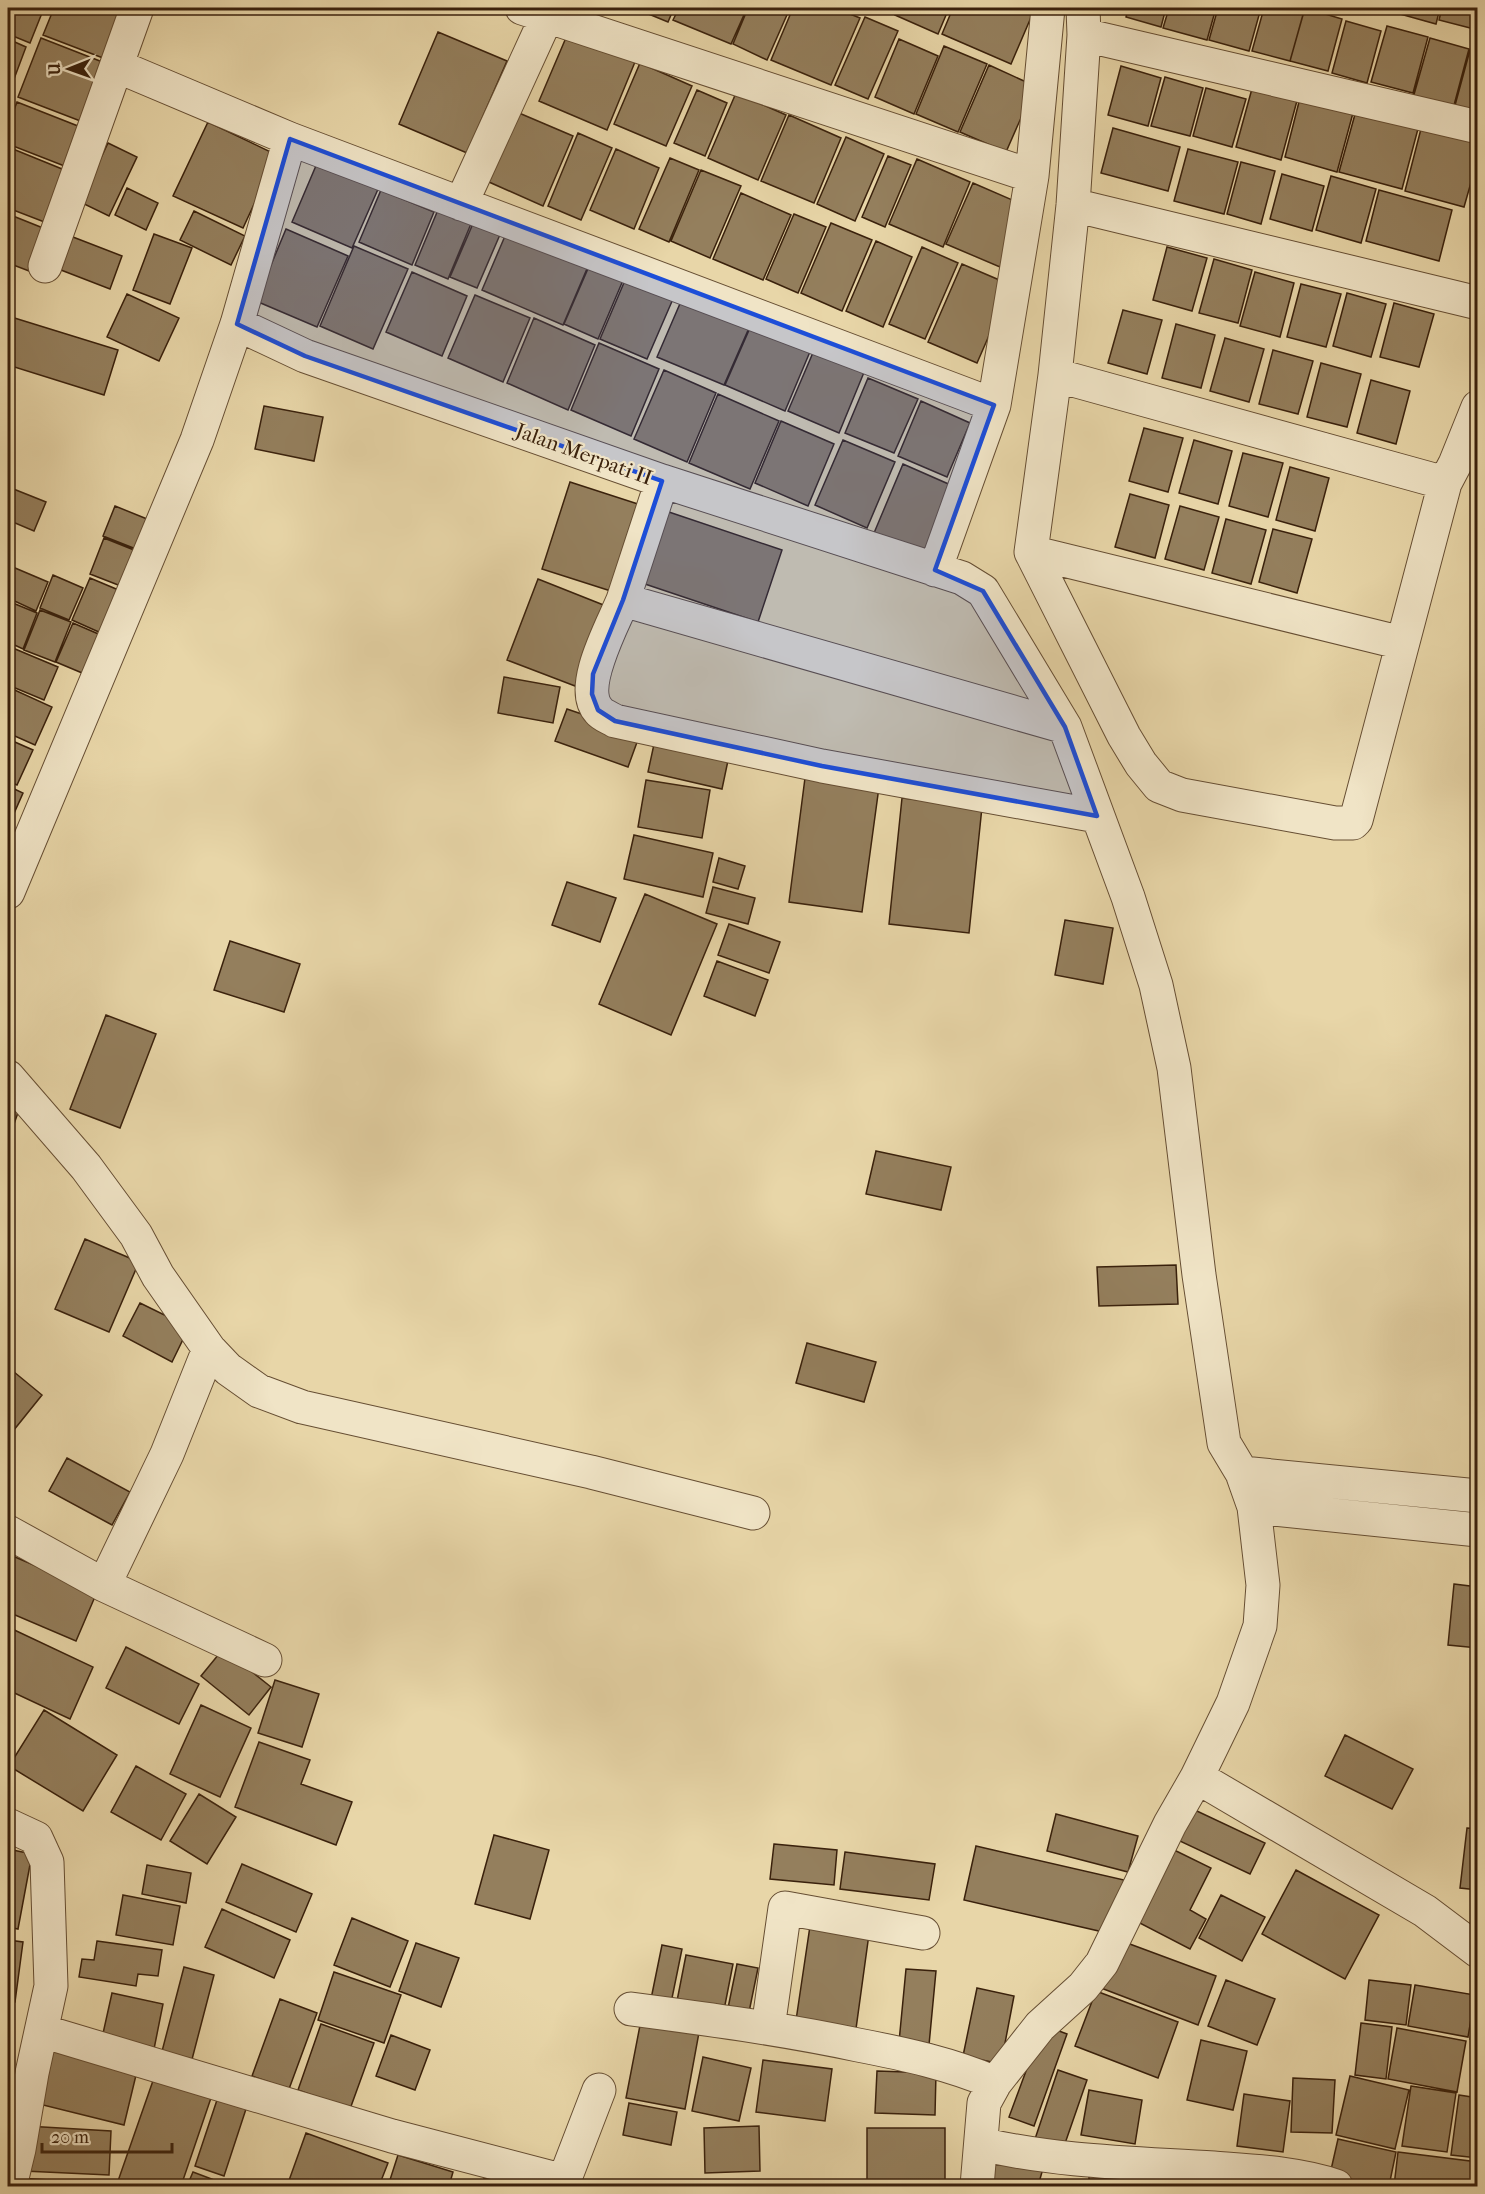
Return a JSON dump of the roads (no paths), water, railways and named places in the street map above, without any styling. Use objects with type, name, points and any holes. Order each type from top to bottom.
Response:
[{"type":"street","points":[[45,266],[137,8]]},
{"type":"street","points":[[934,570],[994,405],[1032,176],[1048,8]]},
{"type":"street","points":[[461,204],[535,12],[1032,176]]},
{"type":"street","points":[[1478,127],[1084,21],[1073,205],[1055,375],[1030,552],[1124,736],[1141,764],[1159,786],[1182,795],[1335,823],[1353,823],[1356,820],[1445,483],[1478,407]]},
{"type":"street","points":[[117,66],[290,139],[994,405]]},
{"type":"street","points":[[8,892],[197,440],[237,324],[290,139]]},
{"type":"street","points":[[1073,205],[1478,303]]},
{"type":"street","name":"Jalan Merpati II","points":[[237,324],[305,356],[662,482],[962,578],[983,591],[1065,728],[1128,897],[1156,986],[1174,1068],[1199,1275],[1224,1443],[1242,1473],[1254,1507],[1263,1586],[1260,1626],[1233,1703],[1197,1777],[1170,1824],[1102,1963],[1083,1987],[1040,2026],[995,2083],[984,2103],[977,2187]]},
{"type":"street","points":[[1055,375],[1445,483]]},
{"type":"street","points":[[662,482],[623,600],[593,674],[592,694],[598,710],[615,721],[822,766],[1097,816]]},
{"type":"street","points":[[1030,552],[1402,643]]},
{"type":"street","points":[[623,600],[1065,728]]},
{"type":"street","points":[[8,1077],[100,1186],[136,1235],[158,1276],[209,1349],[228,1369],[259,1391],[302,1407],[591,1472],[753,1513]]},
{"type":"street","points":[[104,1585],[167,1454],[209,1349]]},
{"type":"street","points":[[1242,1473],[1478,1496]]},
{"type":"street","points":[[1254,1507],[1478,1530]]},
{"type":"street","points":[[8,1532],[104,1585],[265,1660]]},
{"type":"street","points":[[1197,1777],[1425,1911],[1478,1951]]},
{"type":"street","points":[[8,1825],[36,1838],[47,1862],[51,1986],[10,2187]]},
{"type":"street","points":[[768,2028],[785,1908],[923,1933]]},
{"type":"street","points":[[631,2009],[768,2028],[911,2056],[969,2072],[995,2083]]},
{"type":"street","points":[[42,2031],[392,2136],[562,2184],[599,2090]]},
{"type":"street","points":[[981,2144],[1019,2153],[1075,2159],[1257,2172],[1325,2183],[1336,2187]]}]
